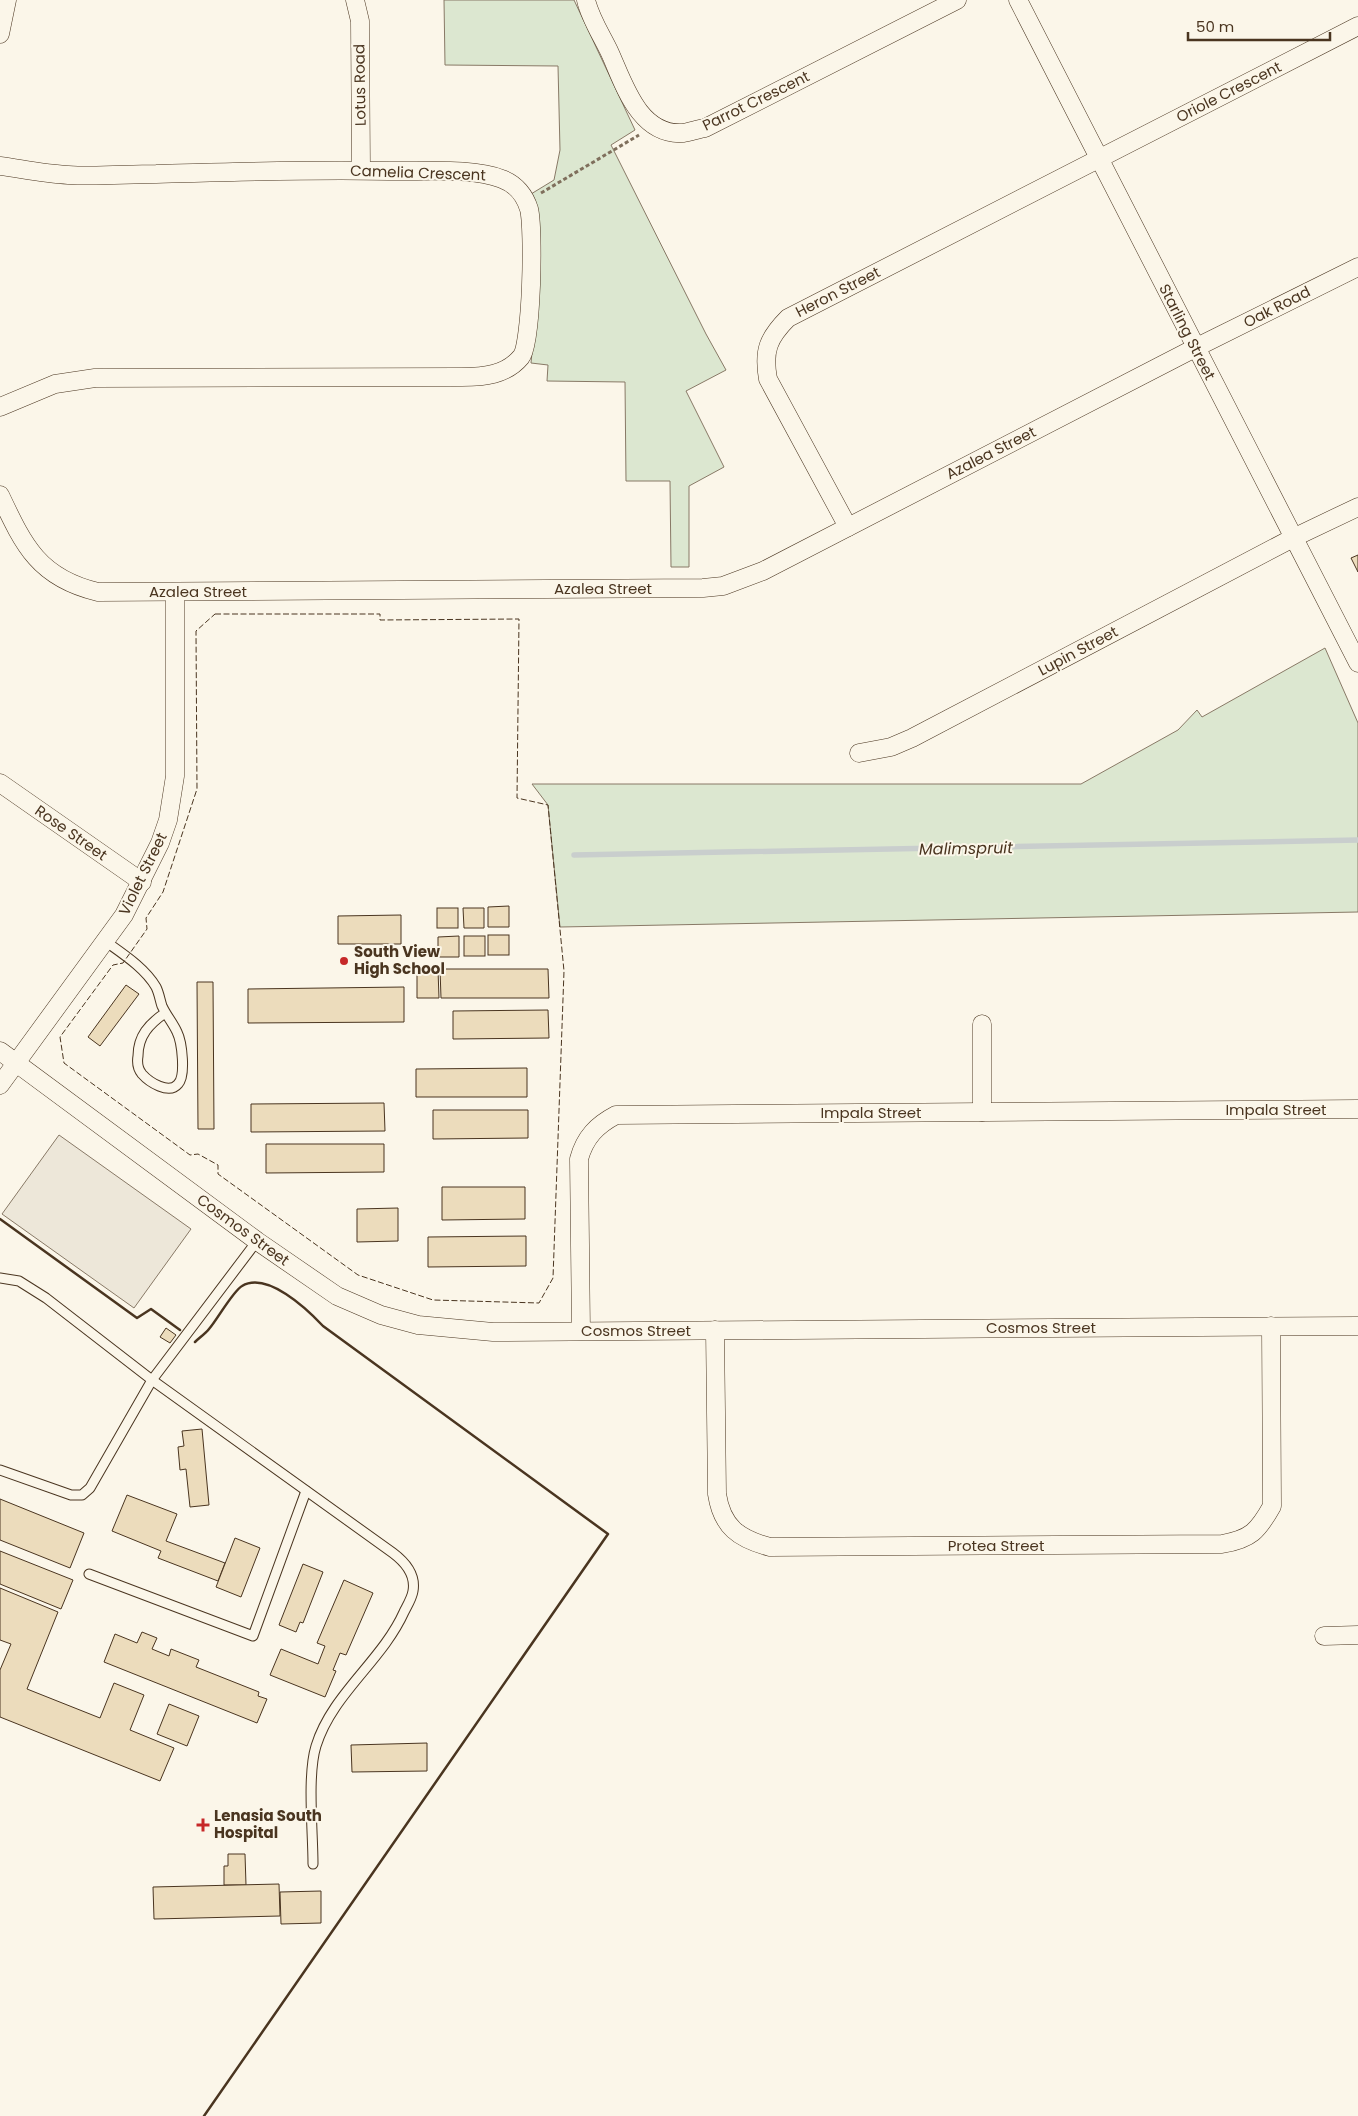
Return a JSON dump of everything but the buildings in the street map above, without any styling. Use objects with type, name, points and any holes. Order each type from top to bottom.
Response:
[{"type":"street","points":[[0,34],[7,0]]},
{"type":"street","name":"Lotus Road","points":[[355,0],[360,21],[361,170]]},
{"type":"street","name":"Parrot Crescent","points":[[586,0],[633,102],[644,118],[657,127],[682,133],[705,128],[957,0]]},
{"type":"street","name":"Starling Street","points":[[1018,0],[1358,663]]},
{"type":"street","name":"Oriole Crescent","points":[[1099,158],[1358,26]]},
{"type":"street","name":"Heron Street","points":[[848,527],[768,379],[765,365],[770,339],[788,318],[1099,158]]},
{"type":"street","name":"Camelia Crescent","points":[[0,166],[67,175],[361,170],[475,172],[514,184],[529,210],[531,231],[527,344],[522,356],[510,367],[498,373],[479,377],[95,378],[55,384],[0,407]]},
{"type":"street","name":"Oak Road","points":[[1195,348],[1358,267]]},
{"type":"street","name":"Azalea Street","points":[[0,495],[28,549],[43,566],[61,578],[82,588],[98,592],[703,588],[723,586],[763,571],[1195,348]]},
{"type":"street","name":"Lupin Street","points":[[859,753],[891,746],[912,738],[1293,538],[1358,506]]},
{"type":"street","name":"Violet Street","points":[[0,1085],[124,915],[160,843],[173,799],[175,776],[175,592]]},
{"type":"street","name":"Rose Street","points":[[0,783],[142,882]]},
{"type":"street","points":[[982,1024],[982,1112]]},
{"type":"street","name":"Cosmos Street","points":[[0,1051],[257,1241],[337,1296],[381,1315],[409,1323],[453,1330],[493,1332],[1358,1326]]},
{"type":"street","name":"Impala Street","points":[[581,1331],[579,1159],[582,1147],[589,1135],[600,1123],[616,1114],[1358,1109]]},
{"type":"street","name":"Protea Street","points":[[715,1330],[717,1494],[719,1508],[732,1530],[756,1544],[770,1547],[1222,1544],[1238,1542],[1252,1534],[1262,1524],[1272,1506],[1271,1326]]},
{"type":"street","points":[[1324,1636],[1358,1635]]},
{"type":"lane","points":[[105,941],[136,965],[156,988],[165,1013],[177,1033],[182,1055],[181,1080],[177,1086],[167,1088],[155,1084],[142,1074],[137,1066],[138,1045],[143,1032],[165,1013]]},
{"type":"lane","points":[[0,1470],[71,1495],[82,1495],[90,1488],[152,1380],[257,1241]]},
{"type":"lane","points":[[0,1278],[19,1281],[46,1298],[152,1380],[404,1561],[409,1568],[413,1580],[413,1592],[395,1631],[330,1714],[316,1747],[312,1769],[313,1864]]},
{"type":"lane","points":[[90,1574],[253,1636],[306,1491]]},
{"type":"path","points":[[525,202],[657,127]]},
{"type":"green space","points":[[444,0],[574,0],[635,130],[611,145],[726,370],[686,391],[724,467],[689,486],[689,567],[671,567],[670,481],[626,481],[625,382],[547,381],[548,365],[531,363],[536,309],[531,194],[554,180],[560,150],[558,66],[445,65]]},
{"type":"green space","points":[[1325,648],[1358,723],[1358,912],[560,927],[548,805],[532,784],[1081,784],[1178,730],[1197,710],[1202,717]]},
{"type":"shaded area","points":[[59,1135],[191,1229],[134,1308],[2,1214]]},
{"type":"waterway","name":"Malimspruit","points":[[574,855],[1358,840]]},
{"type":"fence","points":[[215,614],[380,614],[380,620],[519,619],[517,798],[548,805],[564,971],[553,1278],[539,1303],[433,1300],[358,1275],[218,1174],[218,1165],[198,1154],[190,1155],[64,1063],[60,1037],[113,965],[123,963],[147,929],[146,918],[163,892],[197,789],[196,631],[215,614]]},
{"type":"wall","points":[[0,1219],[137,1318],[151,1309],[180,1330]]},
{"type":"wall","points":[[195,1342],[209,1329],[242,1286],[252,1283],[274,1288],[297,1302],[323,1326],[608,1534],[204,2116]]},
{"type":"place","name":"South View High School","points":[[344,961]]},
{"type":"place","name":"Lenasia South Hospital","points":[[203,1825]]}]
